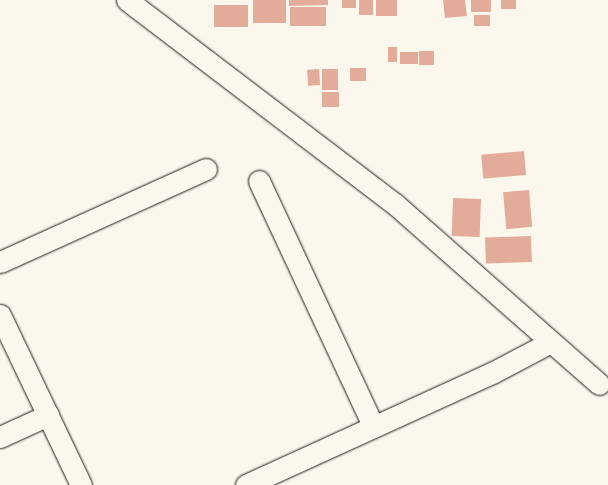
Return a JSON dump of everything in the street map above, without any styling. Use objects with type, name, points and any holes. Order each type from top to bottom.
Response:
[{"type":"street","points":[[127,0],[396,204],[549,342],[605,382]]},
{"type":"street","points":[[0,262],[206,170]]},
{"type":"street","points":[[259,181],[373,425]]},
{"type":"street","points":[[0,315],[48,415],[74,483]]},
{"type":"street","points":[[246,485],[373,425],[492,373],[549,342]]},
{"type":"street","points":[[0,437],[48,415]]},
{"type":"building","points":[[253,0],[286,0],[286,23],[253,23]]},
{"type":"building","points":[[289,0],[328,0],[328,5],[289,6]]},
{"type":"building","points":[[342,0],[356,0],[356,8],[342,8]]},
{"type":"building","points":[[359,0],[373,0],[373,15],[359,15]]},
{"type":"building","points":[[376,0],[397,0],[397,16],[376,16]]},
{"type":"building","points":[[443,0],[465,0],[467,16],[445,18]]},
{"type":"building","points":[[471,0],[491,0],[491,12],[471,12]]},
{"type":"building","points":[[501,0],[516,0],[516,9],[501,9]]},
{"type":"building","points":[[214,5],[248,5],[248,27],[214,27]]},
{"type":"building","points":[[290,7],[326,7],[326,26],[290,26]]},
{"type":"building","points":[[474,15],[490,15],[490,26],[474,26]]},
{"type":"building","points":[[388,47],[397,47],[397,62],[388,62]]},
{"type":"building","points":[[419,51],[434,51],[434,65],[419,65]]},
{"type":"building","points":[[400,52],[418,52],[418,64],[400,64]]},
{"type":"building","points":[[350,68],[366,68],[366,81],[350,81]]},
{"type":"building","points":[[319,69],[320,85],[308,86],[307,70]]},
{"type":"building","points":[[322,69],[338,69],[338,90],[322,90]]},
{"type":"building","points":[[322,92],[339,92],[339,107],[322,107]]},
{"type":"building","points":[[524,151],[526,175],[483,179],[481,155]]},
{"type":"building","points":[[529,190],[532,227],[506,229],[503,192]]},
{"type":"building","points":[[453,198],[481,199],[480,237],[452,236]]},
{"type":"building","points":[[531,236],[532,262],[486,264],[485,238]]}]
